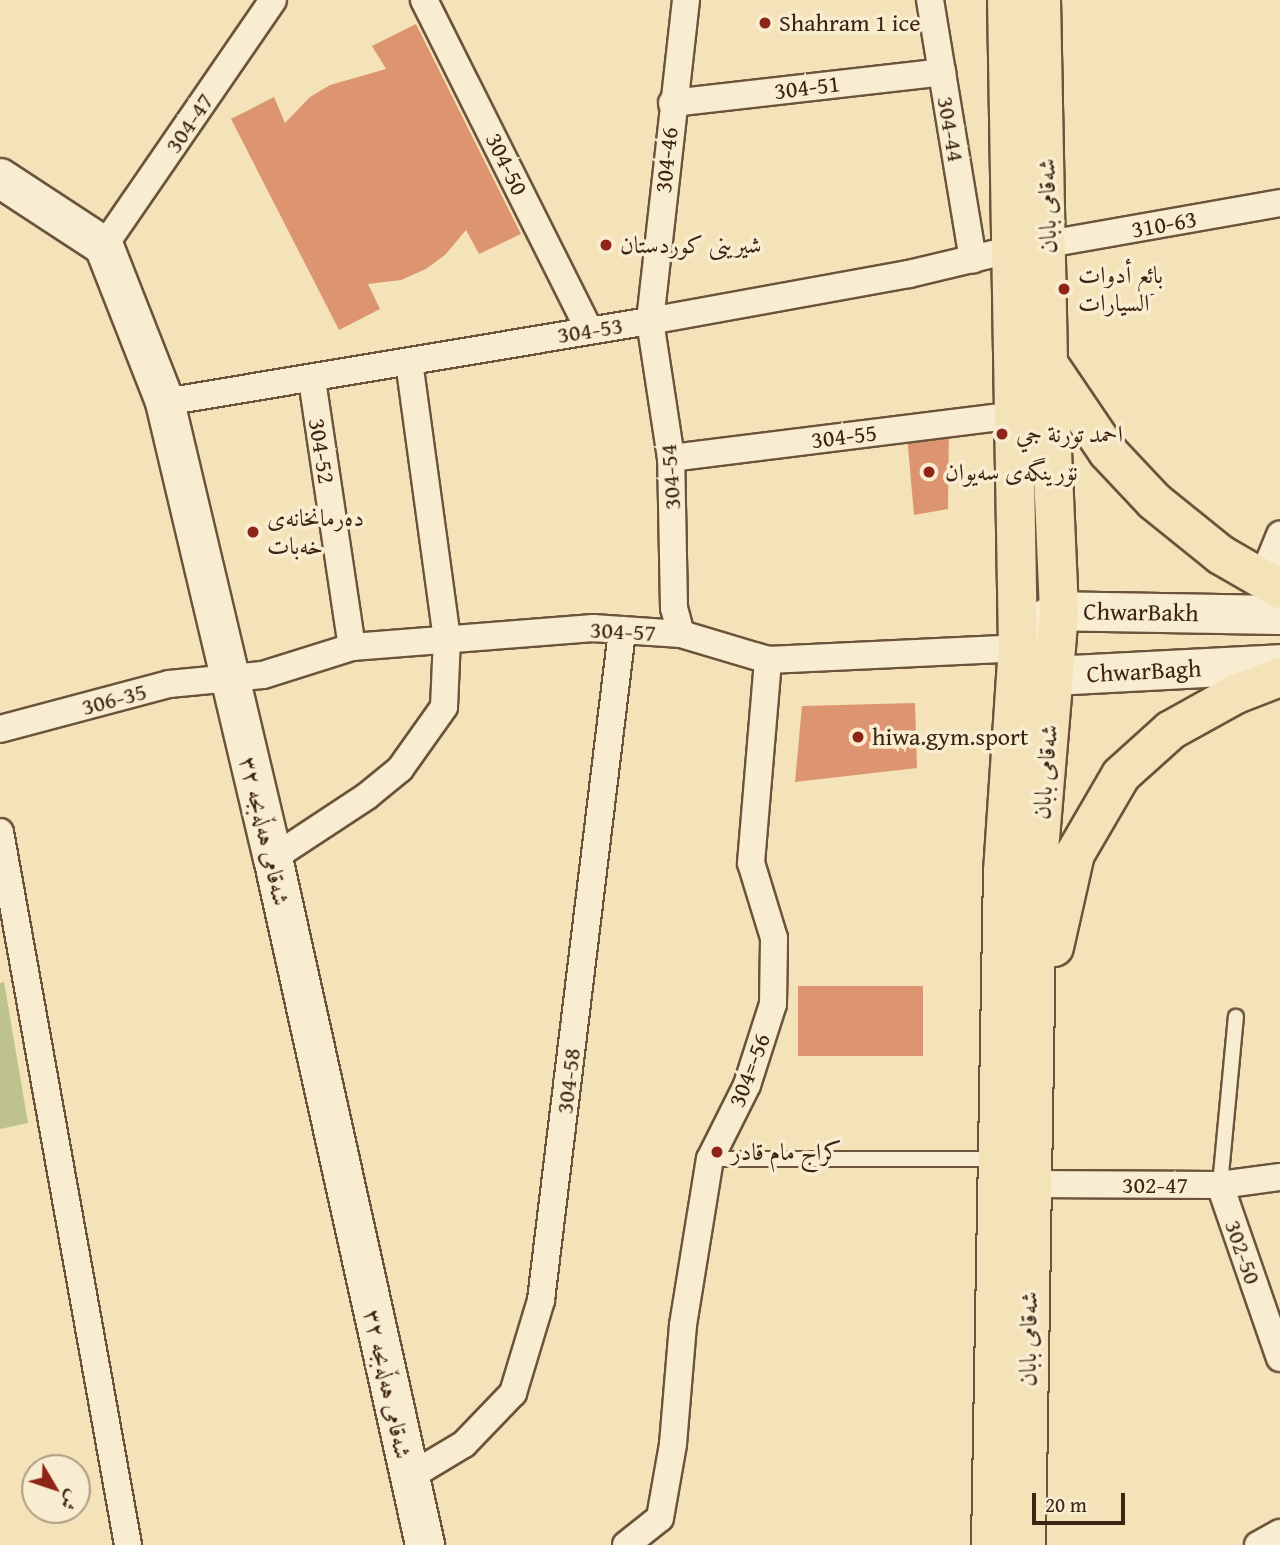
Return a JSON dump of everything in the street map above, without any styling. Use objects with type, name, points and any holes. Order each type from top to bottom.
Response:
[{"type":"main road","points":[[991,1545],[1003,872],[1018,648],[1016,415],[1031,246],[1007,0]]},
{"type":"main road","name":"شەقامی بابان","points":[[1026,1545],[1029,1184],[1037,874],[1059,611],[1048,364],[1031,246],[1041,0]]},
{"type":"main road","points":[[1048,364],[1108,452],[1154,501],[1201,541],[1271,584]]},
{"type":"main road","points":[[1032,1137],[1062,904],[1075,854],[1096,811],[1121,775],[1171,730],[1227,698],[1280,677]]},
{"type":"street","name":"304-47","points":[[104,246],[274,0]]},
{"type":"street","name":"304-50","points":[[424,0],[589,330]]},
{"type":"street","points":[[443,34],[444,0]]},
{"type":"street","name":"304-46","points":[[650,321],[672,103],[686,0]]},
{"type":"street","name":"304-44","points":[[930,0],[973,259]]},
{"type":"street","name":"304-51","points":[[672,103],[942,72]]},
{"type":"street","points":[[0,178],[104,246]]},
{"type":"street","name":"310-63","points":[[1031,246],[1280,203]]},
{"type":"street","name":"شەقامی هەڵەبجە ٣٢","points":[[104,246],[165,402],[272,858],[425,1545]]},
{"type":"street","name":"304-53","points":[[165,402],[312,380],[650,321],[1031,246]]},
{"type":"street","name":"304-54","points":[[650,321],[671,458],[674,608],[681,634]]},
{"type":"street","points":[[272,858],[367,796],[400,769],[428,736],[444,707],[447,639],[409,362]]},
{"type":"street","name":"304-52","points":[[312,380],[352,647]]},
{"type":"street","name":"304-55","points":[[671,458],[1016,415]]},
{"type":"street","points":[[1271,584],[1280,535]]},
{"type":"street","name":"ChwarBakh","points":[[1018,648],[1035,625],[1059,611],[1280,615]]},
{"type":"street","name":"304-57","points":[[229,679],[264,675],[352,647],[593,628],[681,634],[768,660],[1018,648]]},
{"type":"street","name":"304-58","points":[[409,1477],[464,1444],[513,1393],[541,1300],[622,632]]},
{"type":"street","name":"ChwarBagh","points":[[1018,648],[1033,667],[1053,676],[1280,664]]},
{"type":"street","name":"304=-56","points":[[660,1545],[660,1518],[673,1444],[683,1325],[710,1159],[747,1085],[773,1004],[774,938],[751,863],[768,660]]},
{"type":"street","name":"306-35","points":[[0,729],[169,684],[229,679]]},
{"type":"street","points":[[0,832],[128,1545]]},
{"type":"street","name":"302-47","points":[[1029,1184],[1220,1185],[1280,1177]]},
{"type":"street","name":"302-50","points":[[1220,1185],[1280,1358]]},
{"type":"street","points":[[626,1545],[660,1518]]},
{"type":"street","points":[[1258,1545],[1280,1533]]},
{"type":"lane","points":[[1220,1185],[1236,1017]]},
{"type":"lane","points":[[710,1159],[996,1159]]},
{"type":"green space","points":[[4,982],[28,1123],[0,1129],[0,983]]},
{"type":"building","points":[[416,24],[521,234],[479,254],[466,230],[445,255],[426,269],[401,280],[368,284],[380,309],[339,330],[231,119],[274,97],[285,123],[310,97],[330,85],[386,69],[372,46]]},
{"type":"building","name":"نۆرینگەی سەیوان","points":[[949,425],[948,509],[914,515],[907,435]]},
{"type":"building","name":"hiwa.gym.sport","points":[[915,703],[917,768],[795,782],[802,706]]},
{"type":"building","points":[[798,986],[923,986],[923,1056],[798,1056]]},
{"type":"place","name":"Shahram 1 ice","points":[[765,23]]},
{"type":"place","name":"شیرینی کوردستان","points":[[606,245]]},
{"type":"place","name":"بائع أدوات السيارات","points":[[1064,289]]},
{"type":"place","name":"احمد تورنة جي","points":[[1002,434]]},
{"type":"place","name":"نۆرینگەی سەیوان","points":[[929,472]]},
{"type":"place","name":"دەرمانخانەی خەبات","points":[[253,532]]},
{"type":"place","name":"hiwa.gym.sport","points":[[858,737]]},
{"type":"place","name":"کراج مام قادر","points":[[717,1152]]}]
